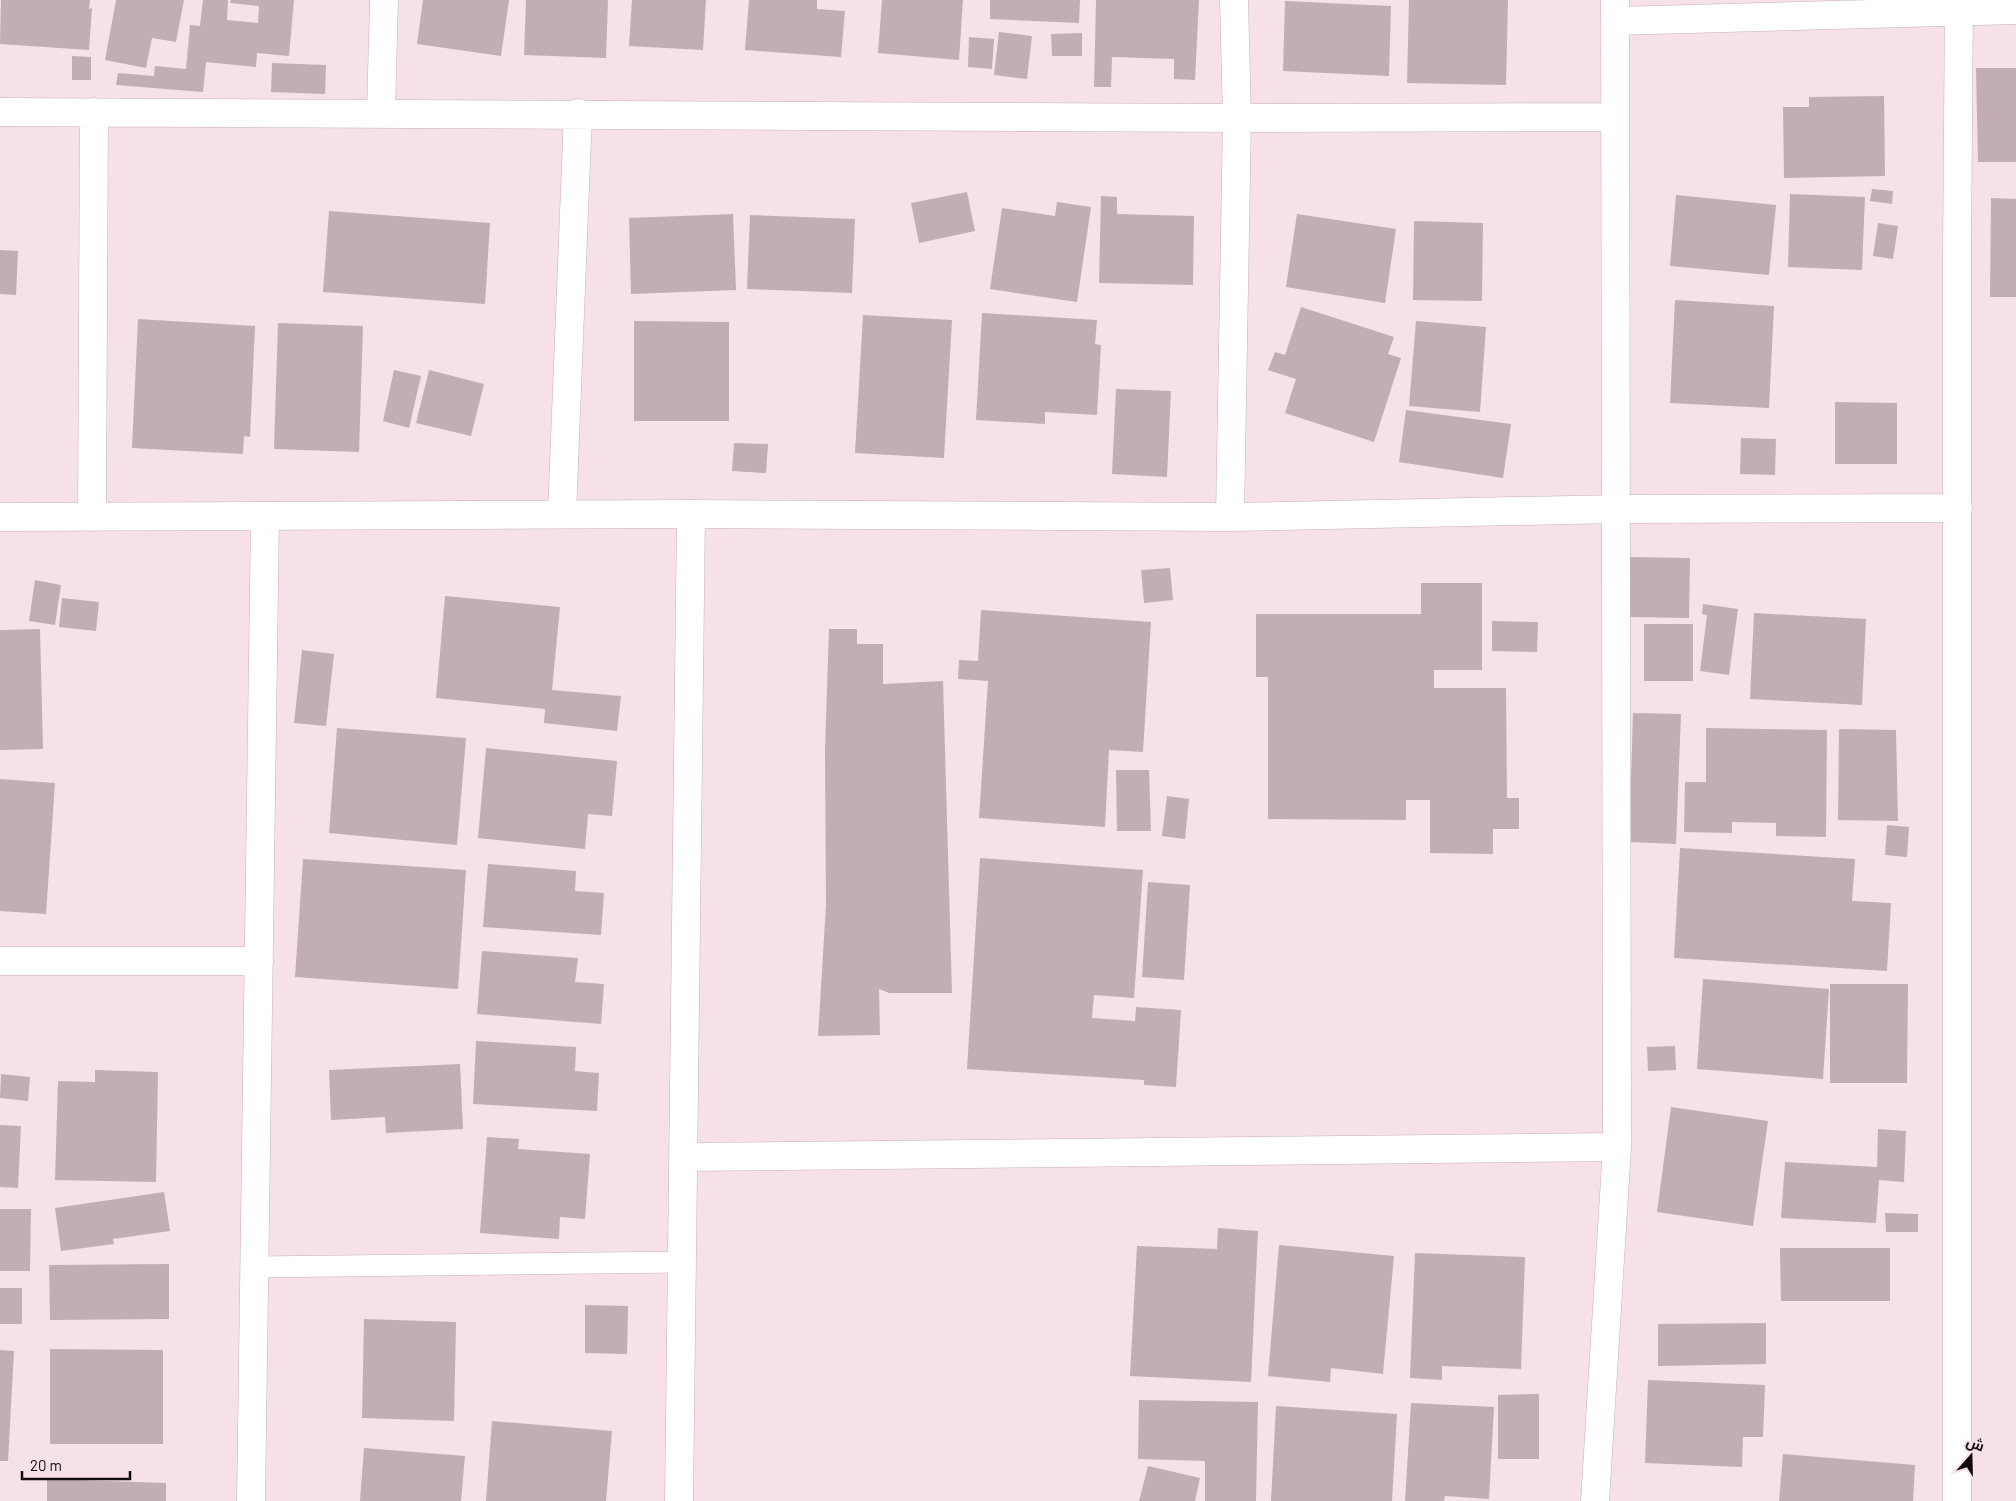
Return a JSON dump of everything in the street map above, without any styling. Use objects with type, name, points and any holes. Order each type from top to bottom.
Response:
[{"type":"street","points":[[382,113],[384,0]]},
{"type":"street","points":[[1230,517],[1237,118],[1234,0]]},
{"type":"street","points":[[1595,1501],[1617,1147],[1615,11],[1959,6],[2016,10]]},
{"type":"street","points":[[1957,1501],[1957,245],[1959,6]]},
{"type":"street","points":[[0,112],[1237,118],[1615,117]]},
{"type":"street","points":[[92,517],[94,112]]},
{"type":"street","points":[[562,514],[578,114]]},
{"type":"street","points":[[0,517],[691,514],[1230,517],[1616,509],[1958,508]]},
{"type":"street","points":[[679,1501],[691,514]]},
{"type":"street","points":[[251,1501],[265,516]]},
{"type":"street","points":[[0,960],[259,961]]},
{"type":"street","points":[[683,1157],[1617,1147]]},
{"type":"lane","points":[[254,1267],[682,1262]]},
{"type":"building","points":[[1,0],[90,0],[89,9],[92,8],[89,50],[0,44]]},
{"type":"building","points":[[116,0],[184,0],[176,42],[152,38],[146,68],[105,60]]},
{"type":"building","points":[[203,0],[228,0],[227,20],[258,23],[259,6],[230,3],[231,0],[294,0],[289,56],[257,53],[256,67],[206,62],[203,92],[116,85],[118,73],[154,76],[155,66],[186,69],[190,25],[200,26]]},
{"type":"building","points":[[423,0],[509,0],[501,56],[417,44]]},
{"type":"building","points":[[526,0],[608,0],[606,58],[524,55]]},
{"type":"building","points":[[632,0],[706,0],[703,50],[629,46]]},
{"type":"building","points":[[749,0],[817,0],[817,9],[845,11],[841,57],[745,50]]},
{"type":"building","points":[[882,0],[963,0],[959,60],[878,53]]},
{"type":"building","points":[[990,0],[1080,0],[1079,23],[990,19]]},
{"type":"building","points":[[1096,0],[1199,0],[1195,80],[1174,79],[1174,59],[1112,57],[1111,87],[1094,87]]},
{"type":"building","points":[[1409,0],[1508,0],[1506,85],[1407,83]]},
{"type":"building","points":[[1285,1],[1391,6],[1389,76],[1283,71]]},
{"type":"building","points":[[999,32],[1032,36],[1027,79],[994,75]]},
{"type":"building","points":[[1082,33],[1082,56],[1052,56],[1051,34]]},
{"type":"building","points":[[969,37],[994,39],[992,69],[968,67]]},
{"type":"building","points":[[72,56],[91,57],[91,80],[72,80]]},
{"type":"building","points":[[272,63],[326,65],[325,94],[271,92]]},
{"type":"building","points":[[1976,68],[2016,68],[2016,162],[1978,162]]},
{"type":"building","points":[[1884,96],[1885,176],[1784,178],[1783,107],[1809,107],[1809,97]]},
{"type":"building","points":[[1872,189],[1893,191],[1892,204],[1870,201]]},
{"type":"building","points":[[967,192],[975,231],[919,243],[911,203]]},
{"type":"building","points":[[1790,194],[1865,197],[1862,270],[1788,267]]},
{"type":"building","points":[[1676,195],[1776,205],[1769,275],[1670,266]]},
{"type":"building","points":[[1101,196],[1117,197],[1117,214],[1194,216],[1193,285],[1099,283]]},
{"type":"building","points":[[1991,198],[2016,199],[2016,297],[1990,297]]},
{"type":"building","points":[[1057,202],[1091,207],[1077,302],[990,289],[1002,208],[1055,216]]},
{"type":"building","points":[[329,211],[490,223],[485,304],[323,292]]},
{"type":"building","points":[[733,214],[736,290],[631,294],[629,218]]},
{"type":"building","points":[[1297,214],[1396,229],[1385,303],[1286,287]]},
{"type":"building","points":[[750,215],[855,219],[852,293],[747,289]]},
{"type":"building","points":[[1414,221],[1483,223],[1482,301],[1413,300]]},
{"type":"building","points":[[1878,223],[1898,226],[1893,259],[1873,256]]},
{"type":"building","points":[[0,250],[18,251],[16,295],[0,294]]},
{"type":"building","points":[[1675,300],[1774,306],[1769,408],[1670,403]]},
{"type":"building","points":[[1301,307],[1394,337],[1388,354],[1401,358],[1374,442],[1285,413],[1296,379],[1268,370],[1275,352],[1285,355]]},
{"type":"building","points":[[982,313],[1097,320],[1095,344],[1101,345],[1097,415],[1045,412],[1045,424],[976,420]]},
{"type":"building","points":[[863,315],[952,320],[944,458],[855,453]]},
{"type":"building","points":[[138,319],[255,326],[250,437],[244,436],[243,454],[132,448]]},
{"type":"building","points":[[634,321],[729,322],[729,421],[634,421]]},
{"type":"building","points":[[1416,321],[1486,327],[1480,412],[1409,406]]},
{"type":"building","points":[[278,323],[363,326],[359,452],[274,449]]},
{"type":"building","points":[[394,370],[421,376],[409,428],[383,421]]},
{"type":"building","points":[[429,370],[484,384],[471,436],[416,423]]},
{"type":"building","points":[[1116,389],[1171,391],[1167,477],[1112,474]]},
{"type":"building","points":[[1835,402],[1897,403],[1897,464],[1835,464]]},
{"type":"building","points":[[1406,410],[1511,424],[1503,478],[1399,462]]},
{"type":"building","points":[[1741,438],[1776,439],[1775,475],[1740,474]]},
{"type":"building","points":[[734,443],[768,444],[766,473],[732,471]]},
{"type":"building","points":[[1630,557],[1690,558],[1689,618],[1629,617]]},
{"type":"building","points":[[1170,568],[1173,600],[1144,603],[1141,570]]},
{"type":"building","points":[[35,580],[61,585],[55,625],[29,621]]},
{"type":"building","points":[[1421,583],[1482,583],[1482,670],[1434,670],[1434,688],[1506,688],[1507,798],[1519,798],[1519,829],[1493,829],[1493,854],[1430,853],[1430,800],[1406,800],[1406,820],[1268,819],[1268,677],[1256,677],[1256,614],[1421,614]]},
{"type":"building","points":[[445,596],[560,607],[552,690],[621,696],[617,731],[544,723],[545,709],[436,698]]},
{"type":"building","points":[[62,598],[99,602],[96,631],[59,627]]},
{"type":"building","points":[[1703,604],[1738,609],[1729,675],[1700,671],[1707,615],[1702,614]]},
{"type":"building","points":[[981,610],[1151,622],[1143,752],[1109,750],[1105,827],[979,818],[988,681],[958,679],[959,660],[978,661]]},
{"type":"building","points":[[1754,613],[1866,619],[1862,705],[1750,699]]},
{"type":"building","points":[[1492,621],[1538,622],[1537,652],[1492,651]]},
{"type":"building","points":[[1644,624],[1693,624],[1693,681],[1644,681]]},
{"type":"building","points":[[40,629],[43,749],[0,750],[0,630]]},
{"type":"building","points":[[829,629],[857,629],[857,644],[883,644],[883,684],[943,681],[952,993],[889,993],[879,989],[880,1035],[818,1036],[826,905],[825,749]]},
{"type":"building","points":[[302,650],[334,654],[326,726],[294,723]]},
{"type":"building","points":[[1633,713],[1681,714],[1676,844],[1629,842]]},
{"type":"building","points":[[337,728],[466,738],[457,845],[329,833]]},
{"type":"building","points":[[1706,728],[1827,730],[1826,837],[1776,836],[1776,823],[1732,822],[1732,833],[1684,832],[1685,782],[1706,782]]},
{"type":"building","points":[[1839,729],[1896,730],[1898,821],[1838,820]]},
{"type":"building","points":[[486,748],[617,761],[612,816],[588,814],[585,849],[478,838]]},
{"type":"building","points":[[1116,770],[1149,770],[1151,831],[1117,831]]},
{"type":"building","points":[[0,779],[55,783],[46,914],[0,911]]},
{"type":"building","points":[[1167,796],[1189,799],[1185,839],[1162,836]]},
{"type":"building","points":[[1887,825],[1909,827],[1907,857],[1885,855]]},
{"type":"building","points":[[1680,848],[1855,859],[1852,901],[1891,903],[1887,971],[1674,958]]},
{"type":"building","points":[[980,858],[1143,870],[1134,998],[1094,995],[1092,1018],[1135,1021],[1136,1007],[1181,1010],[1176,1087],[1144,1085],[1144,1080],[967,1069]]},
{"type":"building","points":[[303,859],[466,870],[458,989],[295,977]]},
{"type":"building","points":[[488,864],[576,871],[575,891],[604,893],[601,935],[483,927]]},
{"type":"building","points":[[1148,882],[1190,885],[1184,980],[1142,977]]},
{"type":"building","points":[[482,951],[578,958],[575,982],[604,984],[601,1024],[477,1014]]},
{"type":"building","points":[[1703,979],[1829,989],[1823,1079],[1697,1069]]},
{"type":"building","points":[[1830,984],[1908,984],[1907,1083],[1830,1083]]},
{"type":"building","points":[[476,1041],[576,1047],[575,1071],[599,1073],[597,1111],[473,1104]]},
{"type":"building","points":[[1675,1046],[1676,1070],[1648,1071],[1647,1047]]},
{"type":"building","points":[[460,1064],[463,1129],[386,1133],[385,1117],[331,1120],[329,1070]]},
{"type":"building","points":[[95,1070],[158,1072],[156,1182],[55,1180],[58,1081],[95,1082]]},
{"type":"building","points":[[1,1074],[30,1077],[28,1101],[0,1098]]},
{"type":"building","points":[[1671,1107],[1768,1121],[1753,1226],[1657,1212]]},
{"type":"building","points":[[0,1125],[21,1126],[18,1188],[0,1187]]},
{"type":"building","points":[[1878,1129],[1906,1131],[1904,1182],[1879,1180],[1876,1223],[1781,1218],[1785,1162],[1877,1167]]},
{"type":"building","points":[[487,1137],[519,1139],[518,1149],[590,1154],[585,1219],[560,1217],[559,1239],[480,1233]]},
{"type":"building","points":[[164,1192],[170,1231],[113,1239],[114,1244],[61,1251],[55,1208]]},
{"type":"building","points":[[0,1209],[31,1209],[30,1271],[0,1271]]},
{"type":"building","points":[[1885,1213],[1918,1214],[1918,1232],[1886,1232]]},
{"type":"building","points":[[1218,1228],[1258,1231],[1251,1382],[1130,1376],[1137,1246],[1217,1249]]},
{"type":"building","points":[[1279,1245],[1394,1256],[1383,1374],[1331,1368],[1330,1382],[1268,1376]]},
{"type":"building","points":[[1780,1248],[1890,1248],[1890,1301],[1781,1301]]},
{"type":"building","points":[[1415,1253],[1525,1257],[1521,1369],[1442,1366],[1442,1380],[1410,1378]]},
{"type":"building","points":[[169,1264],[169,1319],[50,1320],[49,1265]]},
{"type":"building","points":[[0,1288],[22,1288],[22,1324],[0,1324]]},
{"type":"building","points":[[585,1305],[628,1306],[627,1354],[585,1353]]},
{"type":"building","points":[[364,1319],[456,1322],[454,1421],[362,1418]]},
{"type":"building","points":[[1766,1323],[1766,1364],[1658,1366],[1658,1324]]},
{"type":"building","points":[[50,1349],[163,1350],[163,1444],[50,1444]]},
{"type":"building","points":[[0,1350],[14,1351],[8,1461],[0,1461]]},
{"type":"building","points":[[1648,1380],[1765,1385],[1763,1437],[1743,1437],[1742,1467],[1645,1463]]},
{"type":"building","points":[[1539,1394],[1539,1459],[1498,1459],[1498,1395]]},
{"type":"building","points":[[1139,1400],[1258,1402],[1256,1501],[1205,1501],[1205,1461],[1138,1459]]},
{"type":"building","points":[[1411,1403],[1494,1407],[1489,1499],[1445,1496],[1444,1501],[1405,1501]]},
{"type":"building","points":[[1276,1406],[1397,1414],[1392,1501],[1271,1501]]},
{"type":"building","points":[[492,1421],[612,1431],[606,1501],[486,1501]]},
{"type":"building","points":[[364,1448],[465,1456],[461,1501],[360,1501]]},
{"type":"building","points":[[1783,1454],[1915,1465],[1913,1501],[1779,1501]]},
{"type":"building","points":[[1148,1466],[1200,1478],[1195,1501],[1139,1501]]},
{"type":"building","points":[[47,1479],[166,1483],[166,1501],[47,1501]]}]
